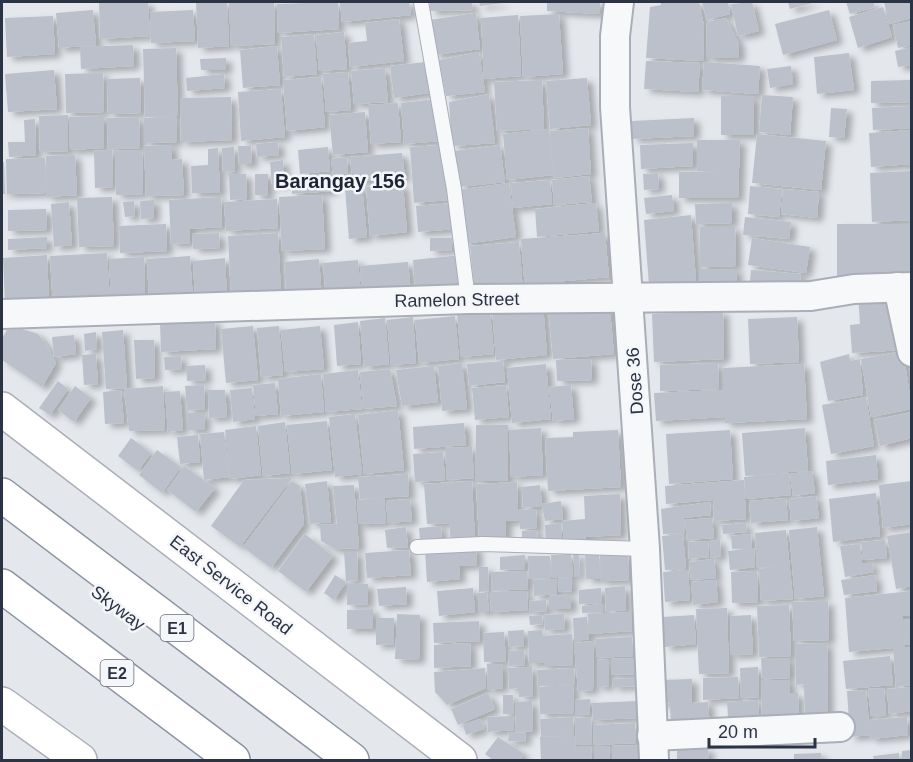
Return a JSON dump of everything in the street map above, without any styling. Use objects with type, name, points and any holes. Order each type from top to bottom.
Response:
[{"type":"main road","name":"East Service Road","points":[[2,409],[460,760]]},
{"type":"main road","name":"E1","points":[[2,495],[352,760]]},
{"type":"main road","name":"Skyway","points":[[2,521],[320,760]]},
{"type":"main road","name":"E2","points":[[2,586],[233,760]]},
{"type":"main road","points":[[2,606],[207,760]]},
{"type":"main road","points":[[2,704],[80,760]]},
{"type":"street","name":"Dose 36","points":[[620,2],[615,36],[615,107],[645,549],[653,748]]},
{"type":"street","name":"Ramelon Street","points":[[2,314],[468,299],[811,296],[854,289],[905,287]]},
{"type":"street","points":[[905,287],[912,352]]},
{"type":"street","points":[[653,748],[840,727]]},
{"type":"lane","points":[[421,2],[452,178],[468,299]]},
{"type":"lane","points":[[417,547],[482,544],[645,549]]},
{"type":"building","points":[[99,2],[148,2],[150,36],[100,39]]},
{"type":"building","points":[[227,2],[229,46],[198,48],[196,3]]},
{"type":"building","points":[[229,2],[274,2],[275,44],[231,46]]},
{"type":"building","points":[[338,2],[339,29],[278,33],[277,4]]},
{"type":"building","points":[[340,2],[409,2],[411,15],[342,22]]},
{"type":"building","points":[[430,2],[472,2],[473,10],[430,11]]},
{"type":"building","points":[[479,2],[503,2],[503,3],[480,6]]},
{"type":"building","points":[[547,2],[600,2],[600,14],[547,11]]},
{"type":"building","points":[[661,2],[699,2],[704,26],[703,61],[646,58],[650,7],[661,5]]},
{"type":"building","points":[[702,2],[728,2],[730,14],[707,20]]},
{"type":"building","points":[[752,2],[759,31],[738,36],[731,4]]},
{"type":"building","points":[[788,2],[816,2],[790,9]]},
{"type":"building","points":[[846,2],[873,2],[875,7],[850,14]]},
{"type":"building","points":[[884,2],[912,2],[912,18],[889,24]]},
{"type":"building","points":[[883,7],[892,37],[858,48],[849,17]]},
{"type":"building","points":[[93,10],[96,45],[59,48],[56,13]]},
{"type":"building","points":[[193,10],[195,41],[151,43],[150,12]]},
{"type":"building","points":[[829,10],[837,40],[783,55],[775,24]]},
{"type":"building","points":[[476,13],[480,49],[434,55],[429,20]]},
{"type":"building","points":[[559,14],[563,74],[523,77],[520,16]]},
{"type":"building","points":[[518,15],[521,76],[484,79],[481,18]]},
{"type":"building","points":[[53,16],[55,54],[7,57],[5,18]]},
{"type":"building","points":[[726,18],[739,44],[739,58],[706,58],[707,22]]},
{"type":"building","points":[[399,19],[404,61],[350,67],[348,43],[367,41],[365,23]]},
{"type":"building","points":[[912,21],[912,45],[898,48],[893,25]]},
{"type":"building","points":[[344,32],[347,69],[319,71],[316,35]]},
{"type":"building","points":[[314,34],[317,74],[284,77],[281,37]]},
{"type":"building","points":[[133,45],[134,66],[81,69],[80,47]]},
{"type":"building","points":[[277,46],[280,85],[243,88],[240,50]]},
{"type":"building","points":[[912,47],[912,65],[898,67],[895,51]]},
{"type":"building","points":[[176,48],[178,116],[145,117],[143,49]]},
{"type":"building","points":[[479,52],[485,92],[446,96],[439,60]]},
{"type":"building","points":[[849,53],[854,90],[817,94],[814,57]]},
{"type":"building","points":[[226,58],[226,70],[201,70],[200,59]]},
{"type":"building","points":[[646,61],[700,63],[698,92],[644,89]]},
{"type":"building","points":[[425,62],[429,93],[394,98],[390,66]]},
{"type":"building","points":[[704,62],[760,66],[758,94],[702,90]]},
{"type":"building","points":[[791,66],[793,84],[770,88],[767,69]]},
{"type":"building","points":[[385,68],[388,102],[354,104],[351,71]]},
{"type":"building","points":[[54,70],[57,109],[8,112],[5,74]]},
{"type":"building","points":[[348,72],[351,110],[326,112],[323,74]]},
{"type":"building","points":[[103,73],[104,112],[66,113],[65,74]]},
{"type":"building","points":[[224,74],[225,88],[187,91],[186,78]]},
{"type":"building","points":[[321,77],[325,127],[287,131],[283,80]]},
{"type":"building","points":[[140,78],[141,113],[108,114],[107,79]]},
{"type":"building","points":[[587,78],[591,125],[550,129],[546,81]]},
{"type":"building","points":[[542,80],[544,129],[497,131],[494,82]]},
{"type":"building","points":[[910,80],[911,102],[871,103],[871,81]]},
{"type":"building","points":[[281,89],[285,137],[241,141],[238,92]]},
{"type":"building","points":[[489,94],[495,143],[452,146],[449,102]]},
{"type":"building","points":[[762,95],[793,97],[790,135],[759,132]]},
{"type":"building","points":[[721,96],[754,96],[754,135],[721,135]]},
{"type":"building","points":[[231,97],[232,140],[181,142],[180,98]]},
{"type":"building","points":[[436,99],[440,141],[404,144],[401,103]]},
{"type":"building","points":[[398,103],[401,142],[371,144],[368,105]]},
{"type":"building","points":[[910,106],[912,128],[873,130],[872,108]]},
{"type":"building","points":[[831,108],[847,109],[844,138],[829,137]]},
{"type":"building","points":[[365,112],[368,152],[333,155],[329,115]]},
{"type":"building","points":[[68,115],[68,151],[40,152],[39,116]]},
{"type":"building","points":[[104,116],[104,148],[70,150],[69,117]]},
{"type":"building","points":[[139,117],[140,148],[108,149],[107,118]]},
{"type":"building","points":[[176,117],[177,142],[144,143],[144,118]]},
{"type":"building","points":[[694,118],[694,136],[632,139],[632,121]]},
{"type":"building","points":[[35,119],[36,155],[9,157],[8,142],[25,142],[24,120]]},
{"type":"building","points":[[588,128],[591,174],[554,178],[550,131]]},
{"type":"building","points":[[549,129],[553,175],[507,180],[503,134]]},
{"type":"building","points":[[912,130],[912,164],[871,167],[869,133]]},
{"type":"building","points":[[757,134],[826,141],[821,190],[752,183]]},
{"type":"building","points":[[697,140],[740,140],[738,198],[679,198],[679,172],[729,171],[697,171]]},
{"type":"building","points":[[278,142],[279,155],[257,157],[256,144]]},
{"type":"building","points":[[693,143],[693,166],[641,169],[640,145]]},
{"type":"building","points":[[172,145],[172,160],[182,159],[184,195],[146,196],[144,146]]},
{"type":"building","points":[[443,145],[448,200],[414,203],[410,147]]},
{"type":"building","points":[[500,145],[505,182],[459,187],[454,151]]},
{"type":"building","points":[[238,146],[251,146],[252,164],[239,164]]},
{"type":"building","points":[[234,147],[235,171],[223,172],[222,148]]},
{"type":"building","points":[[328,147],[330,171],[300,174],[298,150]]},
{"type":"building","points":[[218,148],[220,193],[192,193],[191,166],[208,165],[208,149]]},
{"type":"building","points":[[112,150],[113,187],[95,188],[94,151]]},
{"type":"building","points":[[142,150],[143,194],[116,195],[115,151]]},
{"type":"building","points":[[402,153],[405,178],[353,182],[350,157]]},
{"type":"building","points":[[75,155],[77,195],[47,197],[46,156]]},
{"type":"building","points":[[347,157],[348,173],[333,175],[331,159]]},
{"type":"building","points":[[45,158],[46,193],[7,194],[6,159]]},
{"type":"building","points":[[283,160],[285,184],[272,185],[270,162]]},
{"type":"building","points":[[2,162],[4,162],[5,194],[2,194]]},
{"type":"building","points":[[912,171],[912,220],[872,222],[870,173]]},
{"type":"building","points":[[658,173],[659,189],[644,190],[643,174]]},
{"type":"building","points":[[229,174],[246,174],[247,199],[230,200]]},
{"type":"building","points":[[255,174],[268,174],[268,196],[255,195]]},
{"type":"building","points":[[330,174],[332,191],[292,194],[291,177]]},
{"type":"building","points":[[589,176],[592,202],[554,205],[552,180]]},
{"type":"building","points":[[550,180],[552,204],[513,208],[511,183]]},
{"type":"building","points":[[509,183],[516,237],[463,244],[456,190]]},
{"type":"building","points":[[403,184],[407,232],[370,236],[366,187]]},
{"type":"building","points":[[362,186],[367,237],[349,239],[345,188]]},
{"type":"building","points":[[750,186],[782,189],[779,217],[748,214]]},
{"type":"building","points":[[783,189],[819,192],[817,218],[781,214]]},
{"type":"building","points":[[322,195],[325,249],[282,251],[279,197]]},
{"type":"building","points":[[672,195],[674,211],[646,214],[644,198]]},
{"type":"building","points":[[112,197],[114,246],[79,247],[77,198]]},
{"type":"building","points":[[221,197],[222,227],[190,229],[190,243],[171,244],[169,200]]},
{"type":"building","points":[[277,199],[278,228],[226,231],[224,202]]},
{"type":"building","points":[[154,200],[154,218],[141,219],[140,201]]},
{"type":"building","points":[[134,201],[135,216],[125,217],[123,202]]},
{"type":"building","points":[[69,202],[72,245],[54,247],[51,204]]},
{"type":"building","points":[[455,203],[456,229],[418,232],[416,206]]},
{"type":"building","points":[[596,203],[599,231],[537,237],[535,209]]},
{"type":"building","points":[[732,203],[732,223],[696,224],[695,204]]},
{"type":"building","points":[[46,209],[47,230],[8,231],[8,210]]},
{"type":"building","points":[[691,215],[697,294],[650,298],[644,220]]},
{"type":"building","points":[[745,217],[791,222],[789,239],[743,235]]},
{"type":"building","points":[[166,224],[167,251],[120,253],[119,226]]},
{"type":"building","points":[[837,224],[911,224],[910,280],[837,280]]},
{"type":"building","points":[[700,227],[735,227],[736,266],[700,267]]},
{"type":"building","points":[[219,233],[220,248],[193,249],[192,234]]},
{"type":"building","points":[[278,233],[281,293],[231,296],[228,236]]},
{"type":"building","points":[[605,233],[609,277],[565,281],[565,286],[525,290],[521,239]]},
{"type":"building","points":[[47,237],[47,248],[8,250],[8,239]]},
{"type":"building","points":[[430,238],[452,238],[452,250],[430,251]]},
{"type":"building","points":[[752,238],[810,247],[806,273],[748,265]]},
{"type":"building","points":[[519,242],[523,291],[475,296],[470,246]]},
{"type":"building","points":[[107,253],[110,303],[53,307],[50,256]]},
{"type":"building","points":[[47,255],[49,303],[5,305],[3,258]]},
{"type":"building","points":[[462,255],[465,287],[415,291],[413,260]]},
{"type":"building","points":[[190,256],[193,300],[149,302],[147,259]]},
{"type":"building","points":[[144,257],[145,297],[111,299],[109,259]]},
{"type":"building","points":[[225,258],[227,298],[195,300],[193,261]]},
{"type":"building","points":[[319,259],[322,298],[287,301],[284,262]]},
{"type":"building","points":[[358,260],[361,296],[326,299],[323,263]]},
{"type":"building","points":[[408,262],[411,294],[362,298],[360,266]]},
{"type":"building","points":[[699,269],[737,269],[736,296],[700,297]]},
{"type":"building","points":[[751,270],[801,274],[799,295],[749,291]]},
{"type":"building","points":[[896,292],[898,321],[884,323],[901,322],[903,350],[852,353],[850,325],[860,324],[858,293]]},
{"type":"building","points":[[609,300],[614,354],[553,359],[548,306]]},
{"type":"building","points":[[543,304],[547,355],[496,360],[492,308]]},
{"type":"building","points":[[490,311],[494,354],[461,357],[457,313]]},
{"type":"building","points":[[723,311],[724,359],[654,362],[652,314]]},
{"type":"building","points":[[455,316],[459,359],[419,363],[415,320]]},
{"type":"building","points":[[413,317],[416,363],[391,365],[387,320]]},
{"type":"building","points":[[797,317],[799,362],[750,364],[748,319]]},
{"type":"building","points":[[385,318],[389,364],[364,367],[360,321]]},
{"type":"building","points":[[215,320],[216,349],[161,352],[160,323]]},
{"type":"building","points":[[358,322],[361,364],[337,366],[334,325]]},
{"type":"building","points":[[253,326],[258,380],[226,383],[221,329]]},
{"type":"building","points":[[279,326],[283,375],[261,377],[257,328]]},
{"type":"building","points":[[320,326],[324,369],[285,372],[281,330]]},
{"type":"building","points":[[22,329],[38,334],[56,363],[42,387],[2,360],[2,338],[7,330]]},
{"type":"building","points":[[123,330],[127,388],[106,389],[102,332]]},
{"type":"building","points":[[96,332],[97,349],[85,351],[84,334]]},
{"type":"building","points":[[74,335],[76,354],[54,357],[52,337]]},
{"type":"building","points":[[134,340],[154,340],[155,378],[136,379]]},
{"type":"building","points":[[903,351],[912,409],[871,417],[861,359]]},
{"type":"building","points":[[96,354],[98,384],[84,385],[82,355]]},
{"type":"building","points":[[849,354],[850,361],[860,359],[863,395],[828,401],[820,362]]},
{"type":"building","points":[[181,356],[182,369],[165,370],[164,357]]},
{"type":"building","points":[[591,359],[592,380],[557,381],[556,360]]},
{"type":"building","points":[[503,361],[505,382],[469,386],[467,364]]},
{"type":"building","points":[[462,363],[467,409],[442,411],[438,366]]},
{"type":"building","points":[[718,363],[719,389],[660,391],[660,365]]},
{"type":"building","points":[[546,364],[551,419],[512,423],[507,368]]},
{"type":"building","points":[[804,364],[807,419],[725,423],[725,417],[656,421],[654,393],[723,390],[723,368]]},
{"type":"building","points":[[205,365],[206,380],[187,381],[186,366]]},
{"type":"building","points":[[434,366],[438,402],[402,406],[396,370]]},
{"type":"building","points":[[390,369],[397,406],[363,409],[360,372]]},
{"type":"building","points":[[358,370],[362,409],[326,412],[323,374]]},
{"type":"building","points":[[321,374],[324,412],[281,416],[278,379]]},
{"type":"building","points":[[58,381],[68,389],[50,415],[39,408]]},
{"type":"building","points":[[275,383],[278,414],[256,416],[253,385]]},
{"type":"building","points":[[204,385],[205,409],[187,410],[185,386]]},
{"type":"building","points":[[506,385],[509,417],[475,420],[472,388]]},
{"type":"building","points":[[571,385],[574,419],[553,421],[549,387]]},
{"type":"building","points":[[75,386],[91,398],[74,422],[58,410]]},
{"type":"building","points":[[163,386],[165,430],[129,431],[124,389]]},
{"type":"building","points":[[252,388],[255,419],[233,422],[230,390]]},
{"type":"building","points":[[121,390],[124,423],[105,424],[103,392]]},
{"type":"building","points":[[208,390],[225,390],[227,417],[209,418]]},
{"type":"building","points":[[180,391],[183,430],[168,432],[165,392]]},
{"type":"building","points":[[866,397],[874,446],[831,454],[822,405]]},
{"type":"building","points":[[398,410],[404,470],[364,474],[358,415]]},
{"type":"building","points":[[912,412],[912,438],[880,446],[874,420]]},
{"type":"building","points":[[188,413],[205,413],[204,430],[188,430]]},
{"type":"building","points":[[355,414],[362,474],[335,477],[329,417]]},
{"type":"building","points":[[327,421],[332,470],[292,474],[287,425]]},
{"type":"building","points":[[285,422],[290,473],[263,476],[258,426]]},
{"type":"building","points":[[464,423],[466,445],[414,449],[413,427]]},
{"type":"building","points":[[476,425],[508,425],[508,481],[475,481]]},
{"type":"building","points":[[256,426],[261,475],[230,479],[225,430]]},
{"type":"building","points":[[541,428],[543,475],[511,477],[509,430]]},
{"type":"building","points":[[805,428],[808,471],[790,472],[790,469],[789,472],[745,476],[742,433]]},
{"type":"building","points":[[618,430],[621,487],[548,491],[545,438],[573,437],[573,432]]},
{"type":"building","points":[[730,430],[733,479],[669,484],[666,434]]},
{"type":"building","points":[[224,432],[229,477],[204,480],[200,434]]},
{"type":"building","points":[[198,435],[200,462],[180,464],[177,437]]},
{"type":"building","points":[[131,438],[151,453],[138,471],[118,456]]},
{"type":"building","points":[[472,447],[474,478],[447,480],[445,448]]},
{"type":"building","points":[[157,450],[181,467],[162,493],[139,475]]},
{"type":"building","points":[[443,452],[445,480],[415,482],[413,454]]},
{"type":"building","points":[[876,455],[878,479],[828,485],[826,461]]},
{"type":"building","points":[[184,466],[215,488],[196,512],[167,490]]},
{"type":"building","points":[[812,471],[815,493],[793,496],[790,474]]},
{"type":"building","points":[[789,473],[791,495],[746,499],[744,477]]},
{"type":"building","points":[[408,474],[409,496],[360,499],[358,477]]},
{"type":"building","points":[[292,478],[240,547],[211,526],[244,480]]},
{"type":"building","points":[[744,480],[746,519],[714,521],[713,500],[666,504],[665,486]]},
{"type":"building","points":[[292,481],[300,486],[304,524],[271,568],[243,547]]},
{"type":"building","points":[[327,481],[331,522],[310,524],[305,484]]},
{"type":"building","points":[[472,481],[475,540],[451,542],[449,523],[427,524],[424,484]]},
{"type":"building","points":[[912,481],[912,524],[883,528],[879,485]]},
{"type":"building","points":[[517,482],[518,510],[536,509],[537,528],[520,529],[519,520],[506,521],[506,537],[479,539],[476,484]]},
{"type":"building","points":[[354,485],[359,548],[335,549],[321,541],[320,525],[337,524],[333,486]]},
{"type":"building","points":[[540,485],[542,504],[561,501],[563,519],[545,521],[542,506],[523,508],[522,487]]},
{"type":"building","points":[[876,493],[880,536],[833,542],[829,499]]},
{"type":"building","points":[[620,494],[621,535],[586,537],[586,541],[564,543],[562,521],[585,519],[584,496]]},
{"type":"building","points":[[816,496],[819,518],[791,521],[789,499]]},
{"type":"building","points":[[384,498],[386,523],[359,524],[357,500]]},
{"type":"building","points":[[786,498],[788,520],[751,523],[749,501]]},
{"type":"building","points":[[410,499],[412,521],[388,523],[386,501]]},
{"type":"building","points":[[710,502],[711,515],[684,518],[685,533],[663,534],[661,509]]},
{"type":"building","points":[[712,518],[714,538],[687,540],[685,520]]},
{"type":"building","points":[[561,523],[562,542],[546,543],[545,525]]},
{"type":"building","points":[[746,523],[747,532],[723,534],[722,525]]},
{"type":"building","points":[[441,526],[442,539],[420,541],[419,528]]},
{"type":"building","points":[[406,527],[408,547],[387,548],[385,530]]},
{"type":"building","points":[[817,527],[824,596],[795,599],[789,530]]},
{"type":"building","points":[[537,530],[538,542],[522,543],[522,531]]},
{"type":"building","points":[[786,530],[793,599],[761,601],[759,569],[781,566],[757,568],[755,533]]},
{"type":"building","points":[[912,532],[912,586],[896,589],[887,536]]},
{"type":"building","points":[[305,534],[333,556],[306,592],[278,571]]},
{"type":"building","points":[[683,534],[686,569],[665,570],[662,536]]},
{"type":"building","points":[[751,534],[752,548],[732,549],[731,536]]},
{"type":"building","points":[[720,540],[721,556],[711,558],[710,541]]},
{"type":"building","points":[[885,540],[887,558],[863,560],[861,542]]},
{"type":"building","points":[[708,541],[709,557],[689,559],[688,542]]},
{"type":"building","points":[[860,544],[862,563],[872,563],[874,572],[845,577],[840,546]]},
{"type":"building","points":[[476,546],[477,565],[459,566],[460,579],[427,582],[425,550]]},
{"type":"building","points":[[754,548],[755,567],[730,570],[728,551]]},
{"type":"building","points":[[409,550],[411,575],[367,578],[365,553]]},
{"type":"building","points":[[344,552],[357,552],[358,580],[346,581]]},
{"type":"building","points":[[573,553],[579,553],[580,577],[575,577]]},
{"type":"building","points":[[628,553],[629,580],[601,581],[600,554]]},
{"type":"building","points":[[571,554],[573,577],[552,578],[551,555]]},
{"type":"building","points":[[585,554],[599,554],[600,579],[586,579]]},
{"type":"building","points":[[525,555],[525,569],[500,570],[500,557]]},
{"type":"building","points":[[528,556],[550,556],[551,578],[529,579]]},
{"type":"building","points":[[714,559],[716,578],[691,580],[689,562]]},
{"type":"building","points":[[479,567],[488,567],[489,591],[479,592]]},
{"type":"building","points":[[688,570],[690,600],[665,602],[663,572]]},
{"type":"building","points":[[527,571],[528,589],[492,591],[491,572]]},
{"type":"building","points":[[757,571],[758,602],[732,603],[731,572]]},
{"type":"building","points":[[335,575],[346,582],[334,600],[324,593]]},
{"type":"building","points":[[875,575],[877,591],[844,595],[841,580]]},
{"type":"building","points":[[571,578],[572,591],[559,592],[558,579]]},
{"type":"building","points":[[557,579],[557,594],[534,596],[533,580]]},
{"type":"building","points":[[716,580],[718,602],[693,605],[691,582]]},
{"type":"building","points":[[347,584],[368,584],[368,604],[347,605]]},
{"type":"building","points":[[625,586],[626,610],[606,612],[605,588]]},
{"type":"building","points":[[406,587],[407,604],[379,606],[377,589]]},
{"type":"building","points":[[473,588],[475,612],[439,616],[437,591]]},
{"type":"building","points":[[601,588],[602,603],[579,604],[579,590]]},
{"type":"building","points":[[527,591],[528,610],[491,612],[490,592]]},
{"type":"building","points":[[912,591],[912,616],[903,616],[903,620],[912,619],[912,644],[906,645],[904,633],[905,647],[912,647],[912,685],[896,687],[893,648],[849,652],[845,598]]},
{"type":"building","points":[[478,593],[487,593],[489,612],[478,612]]},
{"type":"building","points":[[571,595],[571,609],[549,609],[549,596]]},
{"type":"building","points":[[546,600],[547,611],[530,612],[529,601]]},
{"type":"building","points":[[828,601],[829,640],[794,641],[792,602]]},
{"type":"building","points":[[603,604],[603,612],[582,613],[582,606]]},
{"type":"building","points":[[789,605],[791,656],[759,657],[757,606]]},
{"type":"building","points":[[727,608],[729,673],[699,674],[696,609]]},
{"type":"building","points":[[373,609],[373,629],[347,629],[347,610]]},
{"type":"building","points":[[632,612],[632,631],[589,634],[588,614]]},
{"type":"building","points":[[397,614],[420,615],[419,660],[395,659]]},
{"type":"building","points":[[564,614],[565,629],[545,630],[544,615]]},
{"type":"building","points":[[542,615],[543,624],[530,625],[529,616]]},
{"type":"building","points":[[694,615],[696,644],[665,647],[662,617]]},
{"type":"building","points":[[751,615],[753,654],[731,655],[730,616]]},
{"type":"building","points":[[587,617],[589,640],[574,640],[573,618]]},
{"type":"building","points":[[376,618],[394,618],[394,644],[376,645]]},
{"type":"building","points":[[479,621],[480,641],[434,643],[433,623]]},
{"type":"building","points":[[524,630],[524,646],[509,647],[508,631]]},
{"type":"building","points":[[542,630],[542,636],[572,634],[573,665],[544,666],[544,663],[529,663],[528,631]]},
{"type":"building","points":[[504,632],[506,661],[484,662],[483,633]]},
{"type":"building","points":[[632,637],[633,656],[596,658],[596,639]]},
{"type":"building","points":[[594,641],[593,690],[578,691],[574,643]]},
{"type":"building","points":[[470,643],[471,666],[434,668],[434,645]]},
{"type":"building","points":[[827,643],[828,725],[805,726],[804,684],[796,685],[795,644]]},
{"type":"building","points":[[524,650],[525,665],[509,666],[508,651]]},
{"type":"building","points":[[890,656],[893,685],[846,689],[843,661]]},
{"type":"building","points":[[634,658],[635,674],[611,675],[611,659]]},
{"type":"building","points":[[761,658],[790,658],[790,678],[762,679]]},
{"type":"building","points":[[609,659],[609,686],[597,687],[597,660]]},
{"type":"building","points":[[487,664],[503,664],[503,688],[488,690]]},
{"type":"building","points":[[532,667],[533,696],[519,697],[519,688],[509,689],[508,668]]},
{"type":"building","points":[[758,667],[759,697],[741,698],[740,668]]},
{"type":"building","points":[[485,668],[486,688],[447,705],[435,692],[434,672]]},
{"type":"building","points":[[574,668],[575,684],[538,686],[537,670]]},
{"type":"building","points":[[738,677],[739,698],[703,700],[703,678]]},
{"type":"building","points":[[635,678],[636,686],[613,687],[612,679]]},
{"type":"building","points":[[692,679],[692,703],[708,702],[710,728],[671,730],[670,703],[661,704],[660,680]]},
{"type":"building","points":[[761,680],[790,680],[790,693],[798,693],[799,729],[762,729]]},
{"type":"building","points":[[573,685],[574,713],[540,714],[539,687]]},
{"type":"building","points":[[912,687],[912,711],[889,714],[887,689]]},
{"type":"building","points":[[884,688],[886,715],[871,716],[868,689]]},
{"type":"building","points":[[866,690],[870,735],[850,737],[847,691]]},
{"type":"building","points":[[488,693],[495,709],[458,725],[451,709]]},
{"type":"building","points":[[503,695],[513,695],[514,714],[503,714]]},
{"type":"building","points":[[590,699],[590,714],[575,715],[575,700]]},
{"type":"building","points":[[758,700],[760,729],[729,731],[727,702]]},
{"type":"building","points":[[532,701],[533,731],[516,732],[515,702]]},
{"type":"building","points":[[637,701],[637,718],[593,720],[592,703]]},
{"type":"building","points":[[514,716],[514,730],[488,732],[487,717]]},
{"type":"building","points":[[573,717],[574,735],[541,737],[540,719]]},
{"type":"building","points":[[591,717],[592,744],[576,745],[575,718]]},
{"type":"building","points":[[907,717],[908,735],[871,739],[869,720]]},
{"type":"building","points":[[480,719],[484,729],[466,735],[463,725]]},
{"type":"building","points":[[635,723],[636,743],[594,745],[593,725]]},
{"type":"building","points":[[509,732],[526,733],[525,742],[508,741]]},
{"type":"building","points":[[575,736],[576,760],[541,760],[540,737]]},
{"type":"building","points":[[498,737],[524,754],[519,760],[493,760],[485,754]]},
{"type":"building","points":[[642,745],[642,760],[612,760],[612,746]]},
{"type":"building","points":[[576,746],[591,746],[592,760],[577,760]]},
{"type":"building","points":[[594,746],[609,746],[610,760],[594,760]]},
{"type":"building","points":[[708,748],[709,760],[677,760],[677,749]]},
{"type":"building","points":[[912,750],[912,760],[902,760],[902,751]]},
{"type":"building","points":[[821,753],[821,760],[794,760],[794,754]]},
{"type":"building","points":[[899,753],[899,760],[874,760],[873,756]]},
{"type":"district","name":"Barangay 156","points":[[340,181]]}]
